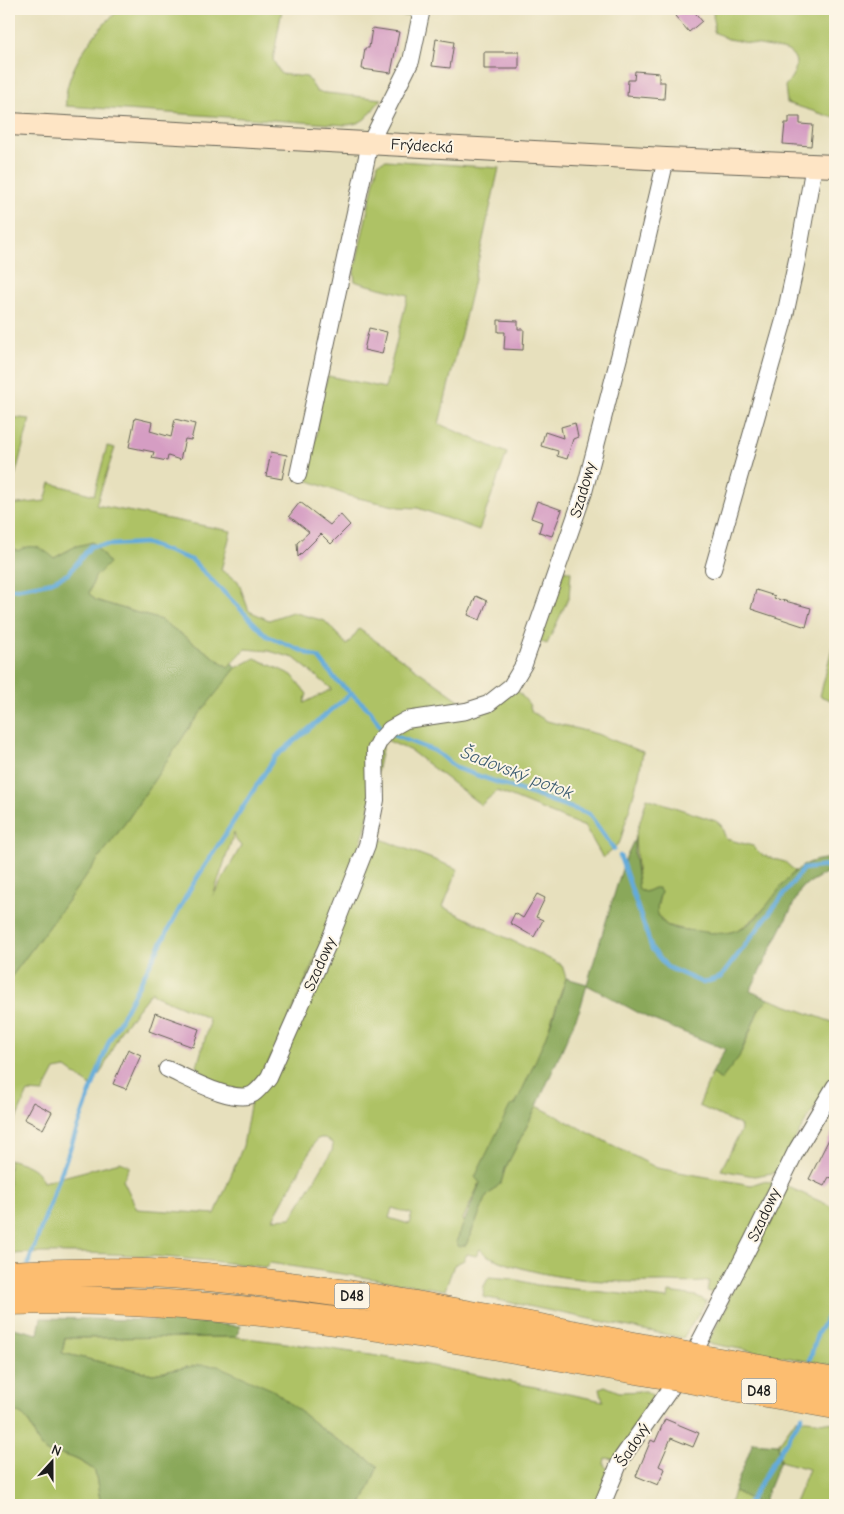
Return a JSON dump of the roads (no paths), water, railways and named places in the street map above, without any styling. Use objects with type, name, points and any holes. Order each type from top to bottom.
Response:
[{"type":"highway","name":"D48","points":[[9,1275],[148,1273],[244,1281],[381,1300],[684,1367],[835,1405]]},
{"type":"highway","name":"D48","points":[[9,1301],[171,1304],[300,1316],[684,1367],[835,1382]]},
{"type":"main road","name":"Frýdecká","points":[[9,124],[666,159],[824,165]]},
{"type":"street","points":[[298,475],[370,143],[411,61],[422,9]]},
{"type":"street","name":"Szadowy","points":[[167,1069],[234,1097],[252,1094],[269,1076],[328,944],[367,845],[376,800],[375,750],[386,733],[406,720],[466,710],[488,704],[511,686],[524,664],[584,492],[625,334],[666,159]]},
{"type":"street","points":[[713,569],[784,320],[798,256],[824,165]]},
{"type":"street","name":"Szadowy","points":[[684,1367],[751,1243],[796,1151],[835,1086]]},
{"type":"street","name":"Šadový","points":[[602,1505],[621,1459],[684,1367]]},
{"type":"waterway","name":"Šadovský potok","points":[[9,590],[48,583],[68,574],[91,546],[145,543],[192,560],[267,636],[319,658],[336,680],[370,710],[383,731]]},
{"type":"waterway","points":[[28,1264],[109,1041],[190,889],[275,757],[352,693]]},
{"type":"waterway","name":"Šadovský potok","points":[[390,734],[435,751],[456,768],[589,814],[614,849]]},
{"type":"waterway","name":"Šadovský potok","points":[[620,856],[652,949],[667,967],[703,983],[721,977],[803,869],[835,865]]},
{"type":"waterway","points":[[810,1359],[817,1335],[835,1303]]},
{"type":"waterway","points":[[747,1505],[802,1416]]}]
